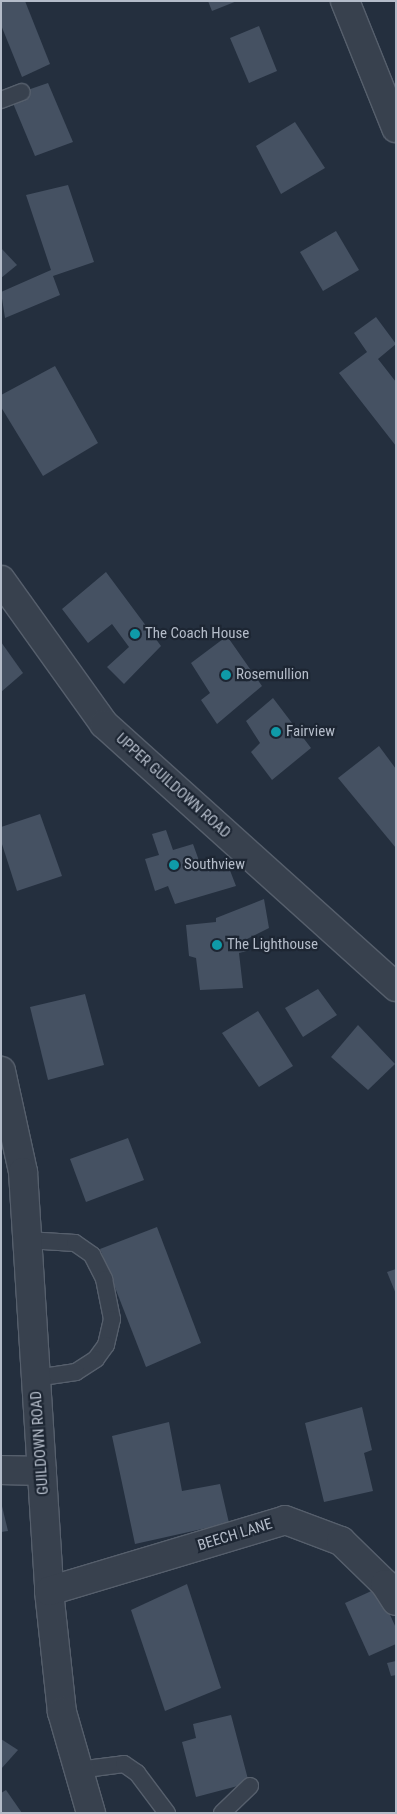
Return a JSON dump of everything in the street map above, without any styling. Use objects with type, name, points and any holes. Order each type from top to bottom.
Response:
[{"type":"street","points":[[345,1],[396,128]]},
{"type":"street","name":"UPPER GUILDOWN ROAD","points":[[1,580],[104,724],[396,987]]},
{"type":"street","name":"GUILDOWN ROAD","points":[[1,1071],[23,1172],[48,1591],[64,1727],[92,1813]]},
{"type":"street","points":[[1,1470],[42,1472]]},
{"type":"street","name":"BEECH LANE","points":[[48,1591],[285,1520],[341,1541],[385,1584],[396,1601]]},
{"type":"lane","points":[[1,100],[22,92]]},
{"type":"lane","points":[[27,1240],[75,1243],[92,1255],[104,1279],[112,1319],[106,1345],[96,1359],[76,1372],[36,1378]]},
{"type":"lane","points":[[78,1770],[124,1764],[137,1773],[167,1813]]},
{"type":"lane","points":[[222,1813],[250,1786]]},
{"type":"building","points":[[1,1],[25,1],[50,64],[22,77],[1,25]]},
{"type":"building","points":[[208,1],[237,1],[212,11]]},
{"type":"building","points":[[259,26],[277,71],[249,83],[230,38]]},
{"type":"building","points":[[48,83],[73,142],[35,156],[10,96]]},
{"type":"building","points":[[295,122],[325,168],[281,194],[256,146]]},
{"type":"building","points":[[68,185],[94,262],[53,276],[60,295],[5,318],[1,292],[51,270],[26,195]]},
{"type":"building","points":[[336,231],[359,270],[323,291],[300,252]]},
{"type":"building","points":[[1,248],[17,265],[1,278]]},
{"type":"building","points":[[376,317],[396,344],[378,359],[396,382],[396,446],[339,373],[367,352],[354,333]]},
{"type":"building","points":[[55,366],[98,443],[43,476],[1,407],[1,395]]},
{"type":"building","name":"The Coach House","points":[[106,572],[161,646],[124,684],[107,667],[129,647],[112,624],[88,643],[62,609]]},
{"type":"building","name":"Rosemullion","points":[[227,636],[262,686],[217,724],[201,700],[210,693],[191,663]]},
{"type":"building","points":[[1,642],[23,673],[1,692]]},
{"type":"building","name":"Fairview","points":[[273,698],[311,748],[272,780],[251,752],[260,743],[246,721]]},
{"type":"building","points":[[379,746],[396,769],[396,848],[338,778]]},
{"type":"building","points":[[40,814],[62,876],[17,891],[1,841],[1,827]]},
{"type":"building","name":"Southview","points":[[166,830],[173,850],[193,844],[202,869],[226,860],[236,886],[175,904],[168,886],[155,891],[145,859],[159,855],[152,834]]},
{"type":"building","name":"The Lighthouse","points":[[264,899],[269,928],[247,939],[247,951],[239,953],[243,988],[200,990],[196,958],[189,956],[186,925],[216,922],[216,918]]},
{"type":"building","points":[[318,989],[337,1015],[303,1037],[285,1008]]},
{"type":"building","points":[[85,994],[104,1065],[48,1080],[30,1007]]},
{"type":"building","points":[[258,1011],[293,1066],[259,1087],[222,1033]]},
{"type":"building","points":[[358,1025],[395,1064],[368,1090],[331,1057]]},
{"type":"building","points":[[128,1138],[144,1180],[86,1202],[70,1159]]},
{"type":"building","points":[[157,1227],[201,1343],[146,1367],[100,1249]]},
{"type":"building","points":[[396,1269],[396,1294],[387,1272]]},
{"type":"building","points":[[362,1407],[372,1450],[364,1453],[373,1491],[324,1502],[305,1423]]},
{"type":"building","points":[[169,1422],[182,1491],[220,1484],[229,1523],[135,1544],[112,1436]]},
{"type":"building","points":[[1,1502],[8,1531],[1,1532]]},
{"type":"building","points":[[187,1584],[221,1688],[165,1711],[131,1610]]},
{"type":"building","points":[[378,1588],[396,1628],[396,1644],[369,1656],[345,1603]]},
{"type":"building","points":[[396,1661],[396,1675],[391,1676],[387,1663]]},
{"type":"building","points":[[231,1715],[249,1783],[196,1797],[182,1742],[196,1738],[193,1724]]},
{"type":"building","points":[[1,1739],[18,1750],[1,1769]]},
{"type":"building","points":[[6,1790],[22,1813],[1,1813],[1,1793]]},
{"type":"place","name":"The Coach House","points":[[135,634]]},
{"type":"place","name":"Rosemullion","points":[[226,675]]},
{"type":"place","name":"Fairview","points":[[276,732]]},
{"type":"place","name":"Southview","points":[[174,865]]},
{"type":"place","name":"The Lighthouse","points":[[217,945]]}]
